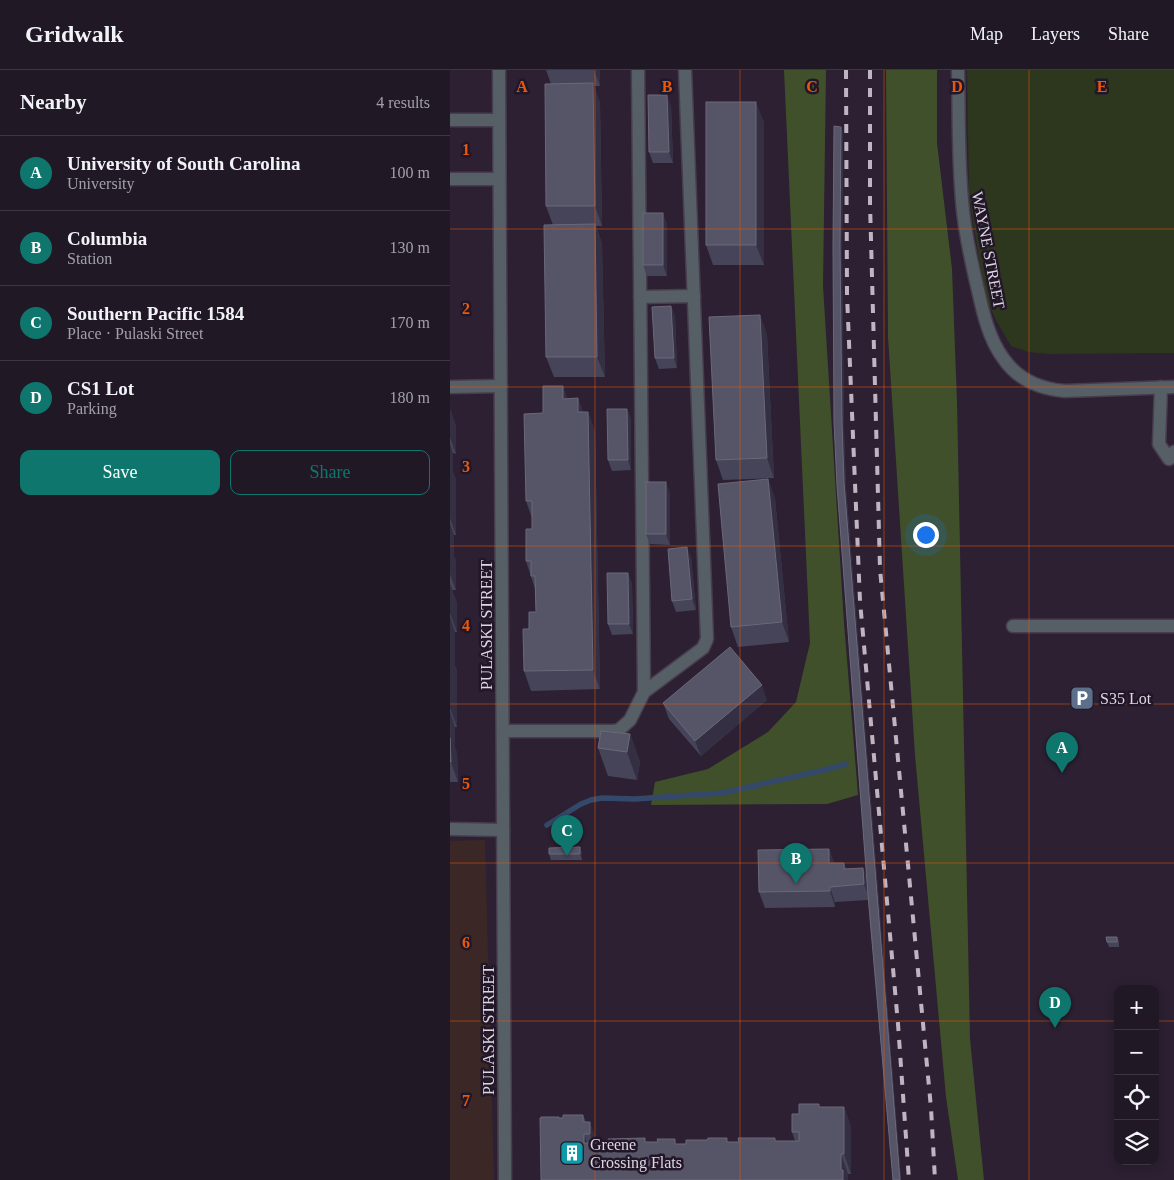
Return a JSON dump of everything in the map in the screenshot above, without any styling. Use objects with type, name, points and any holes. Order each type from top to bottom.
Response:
[{"type":"street","name":"PULASKI STREET","points":[[499,70],[505,1180]]},
{"type":"street","points":[[638,70],[644,692]]},
{"type":"street","points":[[503,732],[619,730],[630,720],[644,692],[703,648],[707,639],[685,70]]},
{"type":"street","name":"WAYNE STREET","points":[[958,70],[962,202],[973,270],[984,313],[995,343],[1004,359],[1025,379],[1051,390],[1174,387]]},
{"type":"street","points":[[450,120],[499,120]]},
{"type":"street","points":[[450,179],[500,179]]},
{"type":"street","points":[[640,297],[694,296]]},
{"type":"street","points":[[450,387],[501,386]]},
{"type":"street","points":[[1161,387],[1159,444],[1169,459],[1174,452]]},
{"type":"street","points":[[1013,626],[1174,626]]},
{"type":"street","points":[[450,828],[503,830]]},
{"type":"shaded area","points":[[485,840],[494,1180],[450,1180],[450,841]]},
{"type":"green space","points":[[784,70],[826,70],[823,286],[844,623],[858,795],[827,804],[651,805],[655,782],[708,769],[768,732],[796,702],[810,643]]},
{"type":"green space","points":[[886,70],[937,70],[937,143],[952,269],[957,402],[970,1039],[984,1180],[958,1180],[946,1097],[915,755],[888,337]]},
{"type":"green space","points":[[967,70],[1174,70],[1174,353],[1050,354],[1028,352],[1011,346],[985,296],[969,195]]},
{"type":"building","points":[[593,83],[595,206],[546,206],[545,84]]},
{"type":"building","points":[[648,95],[667,95],[669,152],[649,152]]},
{"type":"building","points":[[706,102],[756,102],[756,245],[706,245]]},
{"type":"building","points":[[834,126],[841,127],[840,245],[844,483],[900,1180],[893,1180],[868,895],[837,486],[834,422]]},
{"type":"building","points":[[643,213],[663,213],[663,265],[643,265]]},
{"type":"building","points":[[595,224],[597,357],[546,357],[544,225]]},
{"type":"building","points":[[671,306],[674,358],[655,358],[652,307]]},
{"type":"building","points":[[760,315],[767,458],[716,460],[709,317]]},
{"type":"building","points":[[543,386],[563,386],[563,399],[578,398],[578,412],[588,412],[593,670],[524,671],[523,629],[529,629],[529,612],[536,612],[535,576],[531,576],[531,561],[526,561],[526,529],[532,529],[532,501],[526,501],[524,414],[543,413]]},
{"type":"building","points":[[607,409],[627,409],[628,460],[608,460]]},
{"type":"building","points":[[768,479],[782,622],[731,627],[718,484]]},
{"type":"building","points":[[646,482],[666,482],[666,534],[646,534]]},
{"type":"building","points":[[687,547],[692,599],[672,601],[668,549]]},
{"type":"building","points":[[607,573],[628,573],[629,624],[608,624]]},
{"type":"building","points":[[730,647],[762,685],[695,741],[663,703]]},
{"type":"building","points":[[601,731],[630,734],[627,752],[598,748]]},
{"type":"building","points":[[580,847],[580,854],[549,854],[549,848]]},
{"type":"building","points":[[829,849],[829,863],[844,863],[844,869],[863,868],[864,884],[830,887],[830,891],[759,892],[758,850]]},
{"type":"building","points":[[1106,937],[1117,937],[1117,942],[1107,942]]},
{"type":"building","points":[[799,1104],[819,1104],[819,1107],[844,1107],[844,1154],[841,1154],[843,1180],[541,1180],[541,1117],[563,1118],[563,1115],[583,1115],[583,1122],[590,1122],[590,1134],[584,1134],[584,1143],[608,1143],[608,1139],[645,1138],[645,1142],[658,1142],[657,1139],[675,1139],[675,1144],[686,1144],[686,1140],[707,1140],[708,1138],[727,1138],[727,1142],[739,1142],[738,1138],[775,1138],[775,1141],[799,1141],[799,1132],[792,1132],[792,1114],[799,1114]]},
{"type":"waterway","points":[[547,825],[591,800],[722,793],[846,764]]},
{"type":"railway","points":[[846,70],[847,295],[860,601],[898,1024],[909,1180]]},
{"type":"railway","points":[[870,70],[870,203],[880,569],[931,1108],[935,1180]]},
{"type":"place","name":"S35 Lot","points":[[1082,698]]},
{"type":"place","name":"University of South Carolina","points":[[1062,773]]},
{"type":"place","name":"Southern Pacific 1584","points":[[567,856]]},
{"type":"place","name":"Columbia","points":[[796,884]]},
{"type":"place","name":"CS1 Lot","points":[[1055,1028]]},
{"type":"place","name":"Greene Crossing Flats","points":[[572,1153]]}]
